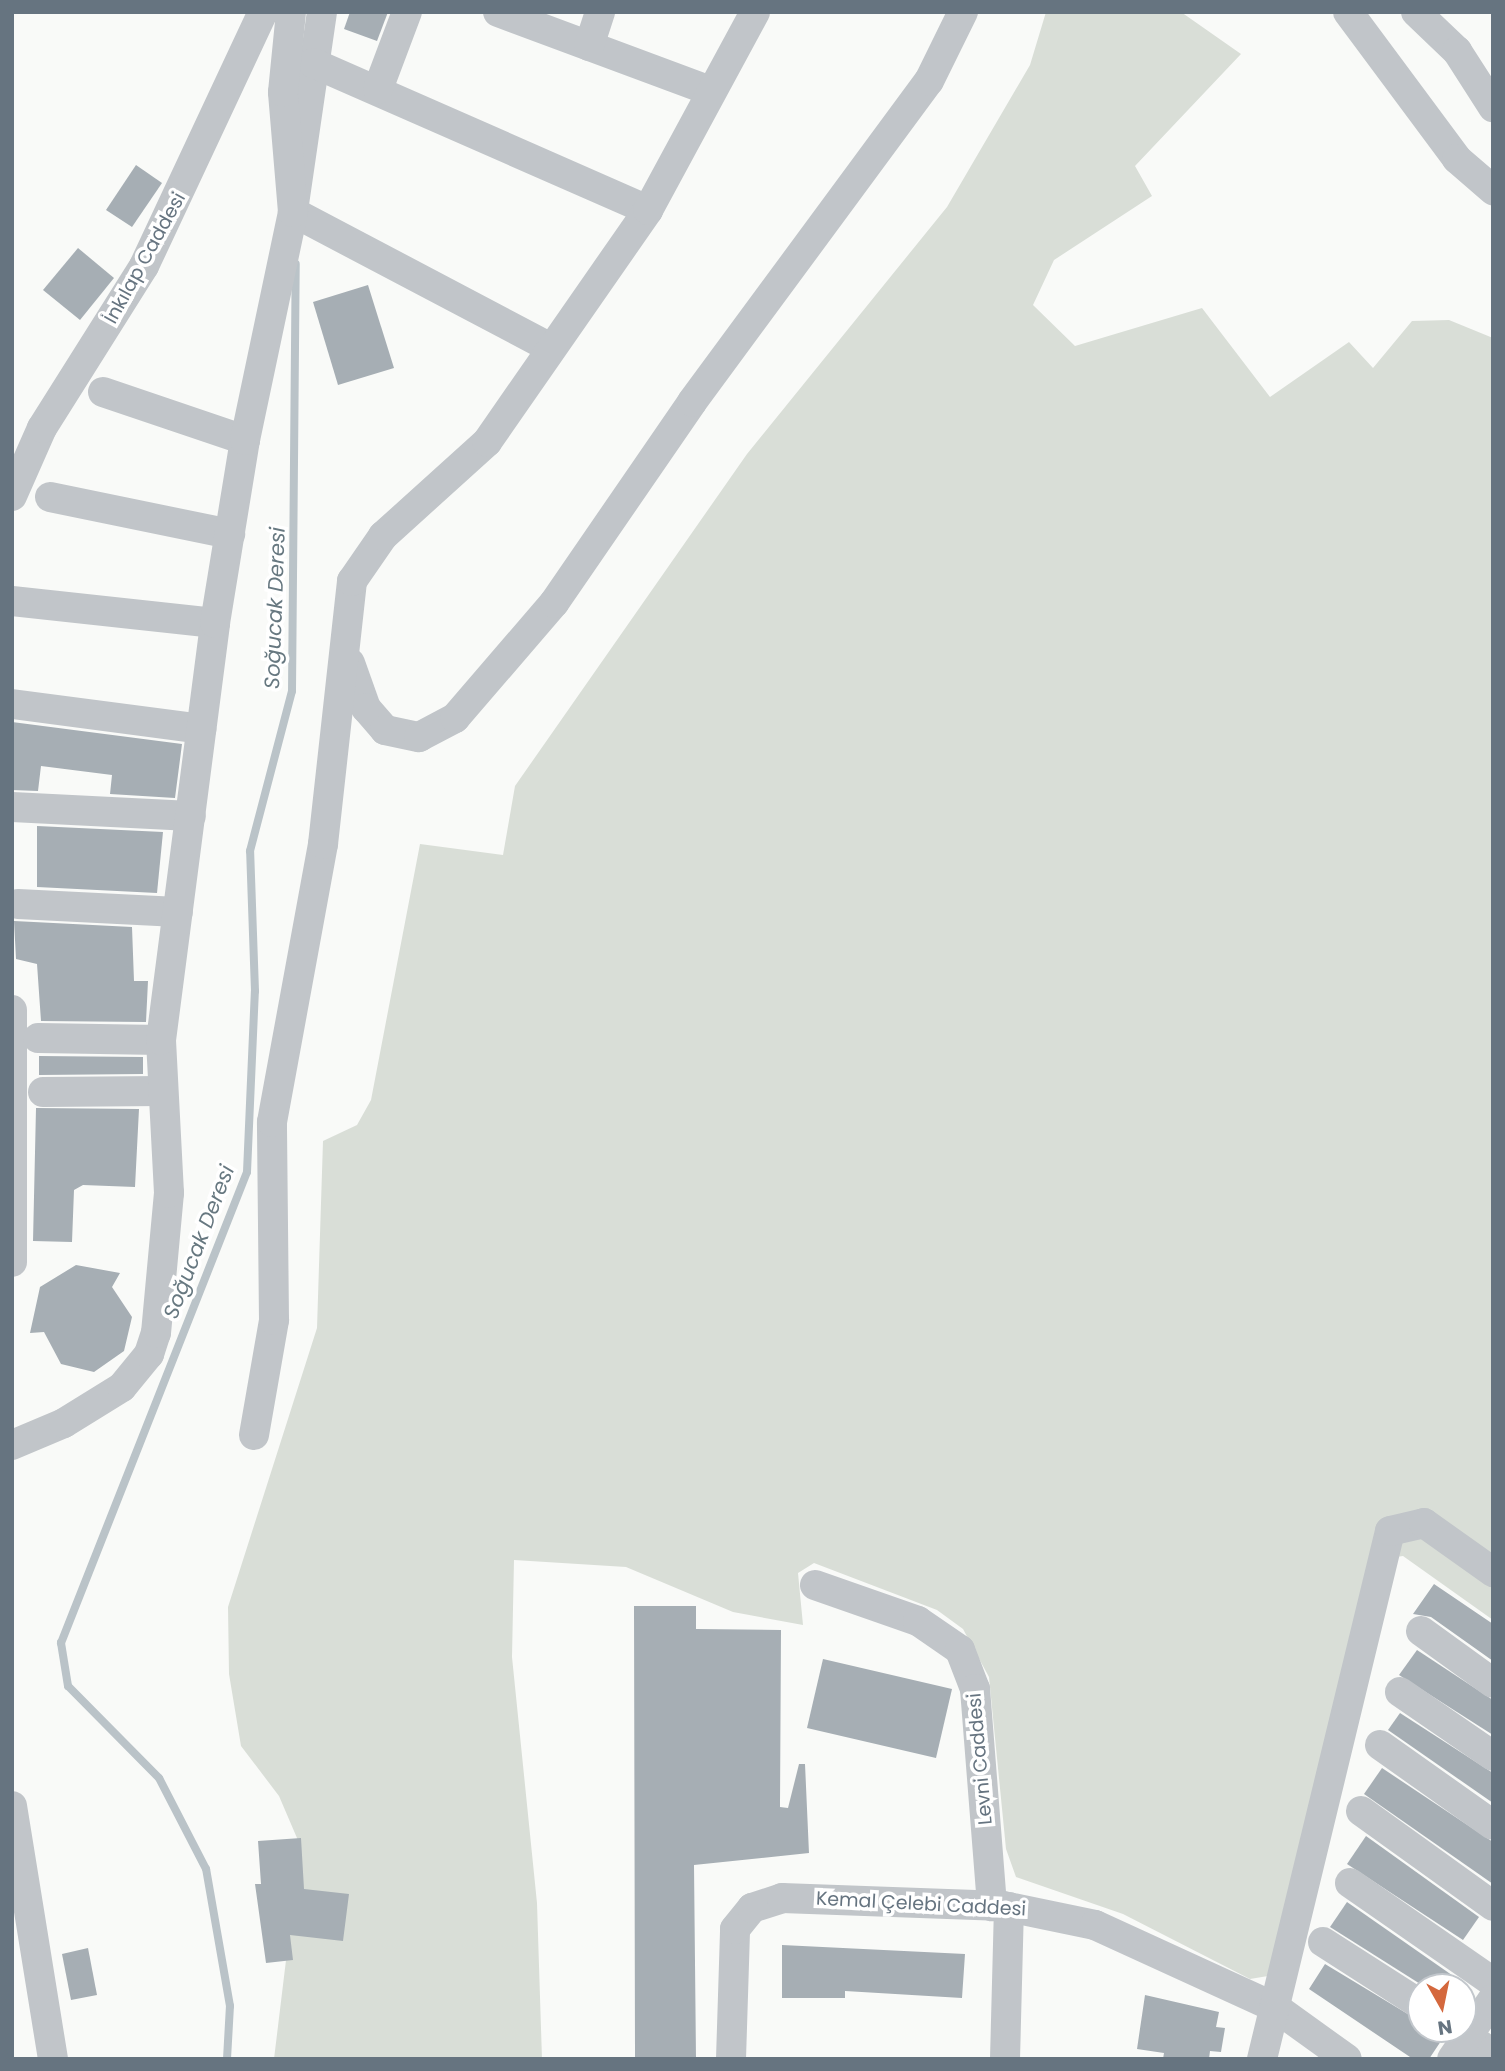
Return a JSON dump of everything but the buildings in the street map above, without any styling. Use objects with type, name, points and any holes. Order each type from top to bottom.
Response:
[{"type":"street","name":"İnkılap Caddesi","points":[[12,496],[42,428],[144,266],[263,12]]},
{"type":"street","points":[[290,12],[283,92],[293,212]]},
{"type":"street","points":[[12,1446],[90,1408],[122,1387],[149,1354],[168,1249],[161,1040],[201,729],[215,623],[245,440],[293,212],[322,12]]},
{"type":"street","points":[[378,89],[407,12]]},
{"type":"street","points":[[498,12],[710,90]]},
{"type":"street","points":[[589,46],[600,12]]},
{"type":"street","points":[[254,1435],[274,1320],[272,1122],[323,844],[358,565],[487,442],[648,211],[710,90],[755,12]]},
{"type":"street","points":[[347,652],[366,708],[385,730],[419,737],[455,718],[554,603],[692,402],[929,82],[963,12]]},
{"type":"street","points":[[1348,12],[1457,159],[1493,190]]},
{"type":"street","points":[[1416,12],[1457,51],[1493,107]]},
{"type":"street","points":[[313,63],[378,89],[648,211]]},
{"type":"street","points":[[293,212],[551,348]]},
{"type":"street","points":[[103,392],[245,440]]},
{"type":"street","points":[[50,497],[230,534]]},
{"type":"street","points":[[12,601],[215,623]]},
{"type":"street","points":[[12,705],[201,729]]},
{"type":"street","points":[[12,807],[191,816]]},
{"type":"street","points":[[18,904],[178,912]]},
{"type":"street","points":[[12,1010],[17,1108],[12,1262]]},
{"type":"street","points":[[38,1038],[161,1040]]},
{"type":"street","points":[[43,1092],[161,1091]]},
{"type":"street","points":[[1262,2059],[1390,1531],[1424,1523],[1493,1572]]},
{"type":"street","name":"Levni Caddesi","points":[[815,1585],[918,1621],[960,1650],[975,1689],[1001,1906],[1005,2059]]},
{"type":"street","points":[[1421,1631],[1493,1684]]},
{"type":"street","points":[[1400,1692],[1493,1756]]},
{"type":"street","points":[[1380,1745],[1493,1825]]},
{"type":"street","points":[[12,1806],[53,2059]]},
{"type":"street","points":[[1361,1811],[1493,1906]]},
{"type":"street","points":[[1350,1883],[1493,1982]]},
{"type":"street","name":"Kemal Çelebi Caddesi","points":[[732,2059],[733,1940],[752,1908],[782,1898],[1001,1906],[1095,1925],[1276,2008],[1346,2059]]},
{"type":"street","points":[[1323,1942],[1407,1996]]},
{"type":"street","points":[[1477,2019],[1493,1999]]},
{"type":"street","points":[[1464,2043],[1493,2054]]},
{"type":"shaded area","points":[[1046,12],[1181,12],[1241,54],[1135,166],[1152,196],[1054,260],[1033,305],[1075,346],[1202,308],[1270,397],[1349,342],[1373,368],[1412,321],[1449,320],[1493,338],[1493,1620],[1403,1556],[1375,1560],[1268,1976],[1250,1979],[1123,1914],[1016,1877],[1006,1849],[989,1677],[963,1629],[937,1610],[814,1563],[798,1573],[803,1625],[733,1612],[626,1567],[514,1560],[512,1657],[537,1903],[542,2059],[274,2059],[300,1845],[279,1796],[241,1746],[229,1674],[228,1607],[317,1328],[323,1141],[357,1125],[371,1100],[420,844],[503,855],[515,786],[747,454],[947,207],[1030,65]]},
{"type":"waterway","name":"Soğucak Deresi","points":[[227,2059],[230,2006],[206,1869],[159,1778],[68,1686],[61,1643],[247,1172],[255,991],[250,851],[292,691],[296,264]]}]
